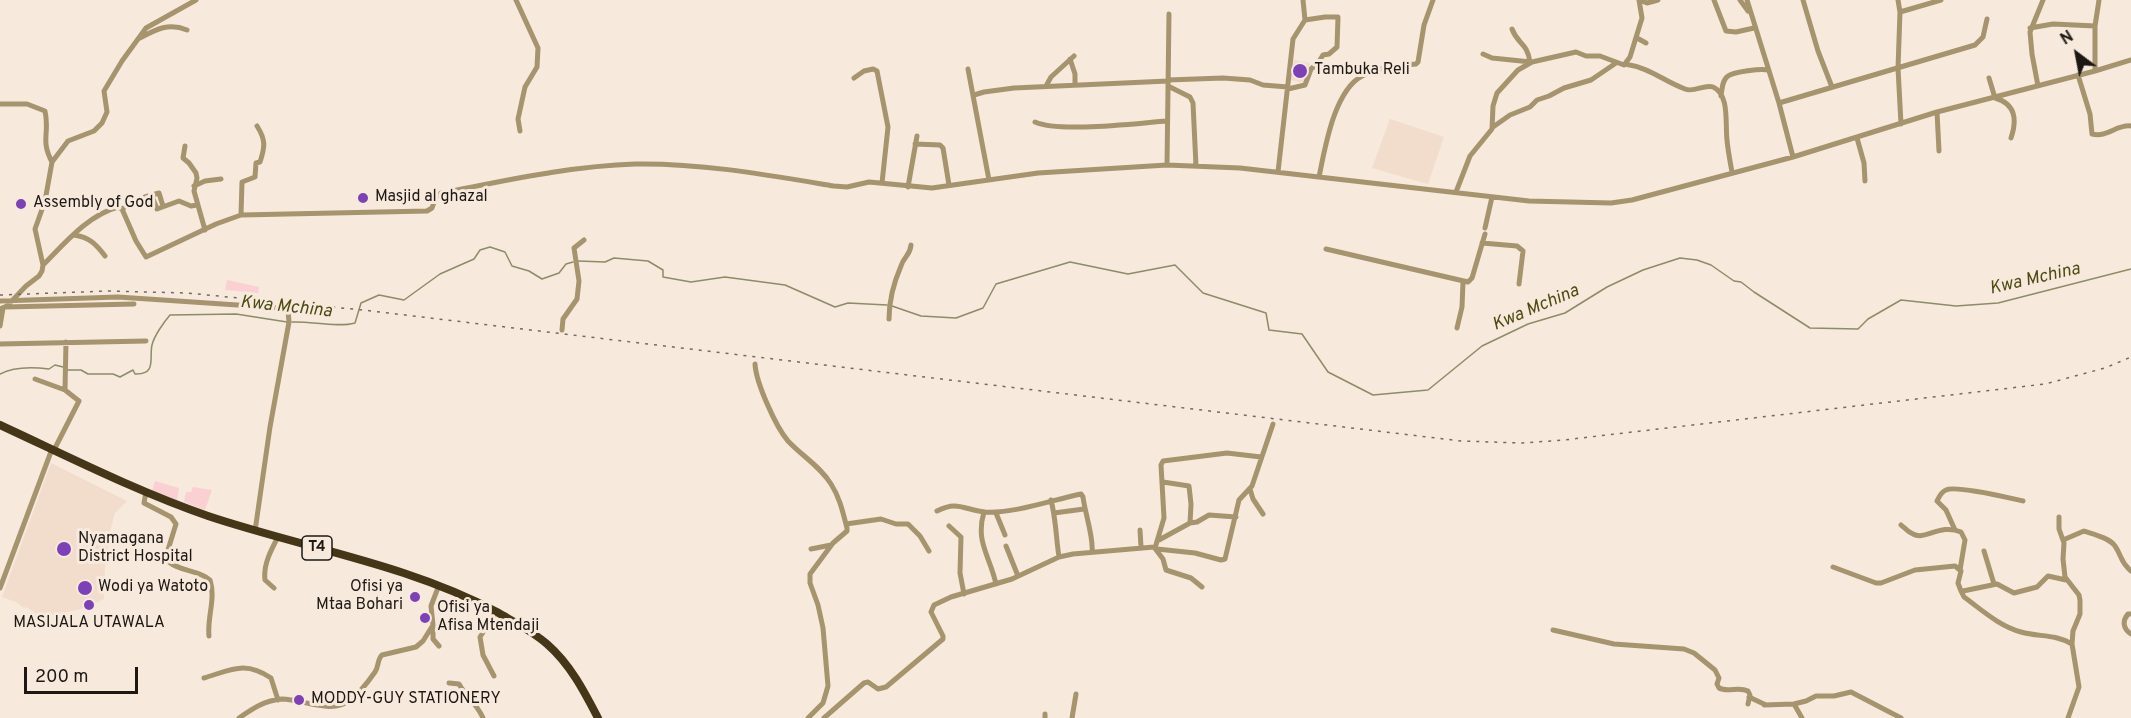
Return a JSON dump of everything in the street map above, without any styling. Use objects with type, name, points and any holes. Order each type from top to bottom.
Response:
[{"type":"highway","name":"T4","points":[[0,424],[115,480],[146,492],[255,531],[439,585],[496,612],[533,633],[554,650],[570,669],[598,718]]},
{"type":"street","points":[[137,39],[177,19],[196,0]]},
{"type":"street","points":[[516,0],[538,48],[537,67],[525,87],[518,119],[520,131]]},
{"type":"street","points":[[1278,172],[1293,39],[1305,20],[1303,0]]},
{"type":"street","points":[[1319,177],[1331,126],[1347,90],[1361,76],[1388,67],[1418,62],[1427,11],[1433,0]]},
{"type":"street","points":[[1639,0],[1647,3],[1658,0]]},
{"type":"street","points":[[1625,64],[1637,38],[1643,15],[1639,0]]},
{"type":"street","points":[[1714,0],[1726,31],[1736,32],[1754,28]]},
{"type":"street","points":[[1740,0],[1750,14]]},
{"type":"street","points":[[1747,0],[1793,157]]},
{"type":"street","points":[[1803,0],[1818,51],[1832,87]]},
{"type":"street","points":[[1898,0],[1901,124]]},
{"type":"street","points":[[1900,12],[1941,0]]},
{"type":"street","points":[[2038,86],[2030,28],[2043,0]]},
{"type":"street","points":[[2095,71],[2095,26],[2099,0]]},
{"type":"street","points":[[1167,165],[1169,14]]},
{"type":"street","points":[[974,95],[999,90],[1046,86],[1223,78],[1250,80],[1269,86],[1288,88],[1305,85],[1313,67],[1323,55],[1329,54],[1336,47],[1338,18],[1325,16],[1305,20]]},
{"type":"street","points":[[177,19],[187,30]]},
{"type":"street","points":[[0,326],[3,308],[42,271],[43,265],[35,229],[45,201],[52,162],[68,141],[94,130],[102,123],[107,112],[104,91],[137,39],[149,25],[177,19]]},
{"type":"street","points":[[1779,103],[1978,44],[1983,37],[1987,19]]},
{"type":"street","points":[[2030,28],[2053,24],[2095,26]]},
{"type":"street","points":[[1512,29],[1516,39],[1526,48],[1531,62]]},
{"type":"street","points":[[1637,38],[1646,43]]},
{"type":"street","points":[[1483,54],[1492,58],[1531,62],[1577,52],[1586,56],[1598,55],[1622,66],[1625,64],[1646,69],[1688,91],[1712,87],[1721,96]]},
{"type":"street","points":[[1046,86],[1051,77],[1072,57],[1074,85]]},
{"type":"street","points":[[122,209],[146,257],[241,215],[427,211],[432,208],[436,197],[441,193],[558,172],[629,165],[713,167],[847,187],[869,182],[932,188],[1038,173],[1167,165],[1196,166],[1278,172],[1559,203],[1611,203],[1632,200],[1793,157],[1937,112],[2131,60]]},
{"type":"street","points":[[1456,192],[1470,156],[1493,127],[1493,106],[1497,93],[1518,70],[1531,62]]},
{"type":"street","points":[[1493,127],[1513,113],[1530,107],[1537,100],[1564,88],[1591,80],[1616,63]]},
{"type":"street","points":[[1732,172],[1725,110],[1721,96],[1724,82],[1728,76],[1759,68],[1768,70]]},
{"type":"street","points":[[854,78],[864,71],[873,69],[877,71],[880,81],[888,127],[882,183]]},
{"type":"street","points":[[968,69],[990,180]]},
{"type":"street","points":[[2078,75],[2090,114],[2092,134],[2108,134],[2122,126],[2131,126]]},
{"type":"street","points":[[1989,78],[1995,98]]},
{"type":"street","points":[[1168,82],[1190,97],[1193,103],[1196,166]]},
{"type":"street","points":[[1995,98],[2007,102],[2012,108],[2015,128],[2011,138]]},
{"type":"street","points":[[0,104],[27,104],[45,111],[47,126],[45,144],[52,162]]},
{"type":"street","points":[[1937,112],[1939,151]]},
{"type":"street","points":[[1035,122],[1048,126],[1121,125],[1167,121]]},
{"type":"street","points":[[241,215],[242,182],[255,177],[256,163],[260,162],[265,148],[264,137],[257,126]]},
{"type":"street","points":[[908,187],[917,136]]},
{"type":"street","points":[[1857,138],[1864,163],[1865,181]]},
{"type":"street","points":[[915,144],[943,148],[949,185]]},
{"type":"street","points":[[185,146],[183,158],[196,173],[194,186],[197,205],[205,230]]},
{"type":"street","points":[[194,186],[221,180]]},
{"type":"street","points":[[43,265],[93,219],[111,209],[118,207],[122,209],[138,204],[148,195],[158,193],[163,206],[181,201],[189,205],[197,205]]},
{"type":"street","points":[[1326,249],[1468,282],[1472,279],[1492,197]]},
{"type":"street","points":[[74,235],[84,236],[91,240],[105,256]]},
{"type":"street","points":[[562,330],[563,319],[577,299],[579,288],[574,248],[584,240]]},
{"type":"street","points":[[1482,243],[1517,246],[1523,251],[1519,284]]},
{"type":"street","points":[[889,319],[889,305],[896,277],[902,262],[909,255],[911,244]]},
{"type":"street","points":[[1457,328],[1463,282]]},
{"type":"street","points":[[0,301],[139,297],[288,310],[289,322],[270,427],[255,531]]},
{"type":"street","points":[[3,308],[134,304]]},
{"type":"street","points":[[0,344],[146,341]]},
{"type":"street","points":[[65,390],[66,342]]},
{"type":"street","points":[[755,364],[756,374],[777,425],[790,443],[819,468],[831,483],[846,524],[847,531],[831,546],[813,569],[810,579],[823,628],[828,686],[823,703],[808,718]]},
{"type":"street","points":[[0,588],[53,450],[79,401],[65,390],[35,379]]},
{"type":"street","points":[[824,718],[864,682],[878,689],[886,687],[943,639],[944,636],[931,608],[942,600],[1018,576],[1059,557],[1092,552],[1141,547],[1195,553],[1223,560],[1228,556],[1239,500],[1250,489],[1273,424]]},
{"type":"street","points":[[1156,549],[1164,518],[1161,465],[1165,460],[1227,453],[1261,457]]},
{"type":"street","points":[[1163,482],[1189,486],[1190,523]]},
{"type":"street","points":[[1250,489],[1253,499],[1263,514]]},
{"type":"street","points":[[1955,530],[1945,508],[1937,501],[1947,490],[1968,491],[2023,501]]},
{"type":"street","points":[[146,492],[144,503],[171,517],[176,524],[167,553],[169,562],[210,580],[213,603],[209,636]]},
{"type":"street","points":[[937,511],[961,505],[972,510],[996,513],[1081,494],[1092,539],[1092,552]]},
{"type":"street","points":[[1051,500],[1059,557]]},
{"type":"street","points":[[1054,513],[1084,509]]},
{"type":"street","points":[[984,512],[980,540],[996,584]]},
{"type":"street","points":[[996,513],[1005,535]]},
{"type":"street","points":[[1159,540],[1209,515],[1236,517]]},
{"type":"street","points":[[2060,517],[2058,529],[2063,540],[2062,559],[2066,580],[2079,595],[2080,600],[2080,614],[2073,631],[2072,644],[2079,687],[2068,718]]},
{"type":"street","points":[[846,524],[882,519],[896,524],[908,524],[920,536],[929,551]]},
{"type":"street","points":[[1901,525],[1918,536],[1934,531],[1955,530],[1962,534],[1965,538],[1958,583],[1964,597],[2005,626],[2020,632],[2051,635],[2072,644]]},
{"type":"street","points":[[949,526],[961,537],[960,573],[964,594]]},
{"type":"street","points":[[1140,530],[1141,547]]},
{"type":"street","points":[[2063,540],[2084,531],[2111,542],[2124,565],[2131,571]]},
{"type":"street","points":[[274,588],[265,580],[264,573],[268,557],[278,537]]},
{"type":"street","points":[[811,549],[831,546]]},
{"type":"street","points":[[1006,546],[1018,576]]},
{"type":"street","points":[[1156,549],[1163,559],[1166,570],[1191,578],[1202,587]]},
{"type":"street","points":[[1984,551],[1994,584]]},
{"type":"street","points":[[1833,567],[1876,583],[1888,582],[1918,569],[1953,566],[1960,570]]},
{"type":"street","points":[[1961,591],[1994,584],[2014,593],[2037,587],[2048,576],[2066,580]]},
{"type":"street","points":[[439,585],[431,606],[433,639],[439,646]]},
{"type":"street","points":[[494,676],[483,655],[480,637],[496,612]]},
{"type":"street","points":[[2131,614],[2128,614],[2124,622],[2126,630],[2131,634]]},
{"type":"street","points":[[239,718],[255,707],[278,700],[332,707],[342,705],[362,689],[376,671],[380,657],[386,653],[418,646],[433,625]]},
{"type":"street","points":[[1553,630],[1614,644],[1689,651],[1715,670],[1719,678],[1717,684],[1719,688],[1744,689],[1749,692],[1749,701],[1765,705],[1800,704],[1816,696],[1851,692],[1897,717]]},
{"type":"street","points":[[204,678],[241,668],[257,669],[272,681],[278,700]]},
{"type":"street","points":[[449,683],[459,684],[467,697],[478,706],[483,718]]},
{"type":"street","points":[[1072,718],[1076,693]]},
{"type":"street","points":[[1794,704],[1802,718]]},
{"type":"shaded area","name":"Tambuka Reli","points":[[1294,60],[1310,63],[1305,83],[1290,80]]},
{"type":"shaded area","points":[[1390,119],[1444,137],[1428,184],[1372,168]]},
{"type":"shaded area","points":[[227,280],[259,287],[258,293],[225,290]]},
{"type":"shaded area","name":"Nyamagana District Hospital","points":[[51,463],[127,501],[115,513],[110,531],[105,567],[104,599],[85,608],[45,617],[2,597]]},
{"type":"shaded area","points":[[155,481],[179,488],[177,500],[152,491]]},
{"type":"shaded area","points":[[193,487],[212,490],[205,510],[184,502],[186,492],[191,492]]},
{"type":"waterway","name":"Kwa Mchina","points":[[292,322],[340,325],[355,323],[361,303],[379,295],[404,300],[440,274],[474,259],[480,250],[490,247],[505,252],[512,266],[529,271],[542,279],[559,273],[566,264],[573,262]]},
{"type":"waterway","name":"Kwa Mchina","points":[[578,261],[605,262],[614,258],[648,261],[663,270],[663,277],[691,282],[725,277],[785,285],[835,307],[848,303],[887,305]]},
{"type":"waterway","name":"Kwa Mchina","points":[[892,306],[921,316],[956,318],[983,308],[996,284],[1070,262],[1128,274],[1175,265],[1203,293],[1266,313],[1269,330],[1302,334],[1328,372],[1373,395],[1428,390],[1482,346],[1528,324],[1565,313],[1607,287],[1643,270],[1680,258],[1711,265],[1810,328],[1858,329],[1868,319],[1901,300],[1956,306],[1998,303],[2131,269]]},
{"type":"waterway","name":"Kwa Mchina","points":[[67,370],[81,370],[88,374],[113,374],[120,377],[133,370],[135,374],[147,372],[151,365],[153,341],[170,315],[236,314],[287,322]]},
{"type":"waterway","name":"Kwa Mchina","points":[[0,374],[18,368],[49,369],[55,365],[63,367]]},
{"type":"railway","points":[[0,295],[109,291],[187,293],[363,310],[1461,441],[1522,443],[2045,384],[2105,368],[2131,357]]},
{"type":"place","name":"Tambuka Reli","points":[[1300,71]]},
{"type":"place","name":"Masjid al ghazal","points":[[363,198]]},
{"type":"place","name":"Assembly of God","points":[[21,204]]},
{"type":"place","name":"Nyamagana District Hospital","points":[[64,549]]},
{"type":"place","name":"Wodi ya Watoto","points":[[85,588]]},
{"type":"place","name":"Ofisi ya Mtaa Bohari","points":[[415,597]]},
{"type":"place","name":"MASIJALA UTAWALA","points":[[89,605]]},
{"type":"place","name":"Ofisi ya Afisa Mtendaji","points":[[425,618]]},
{"type":"place","name":"MODDY-GUY STATIONERY","points":[[299,700]]}]
